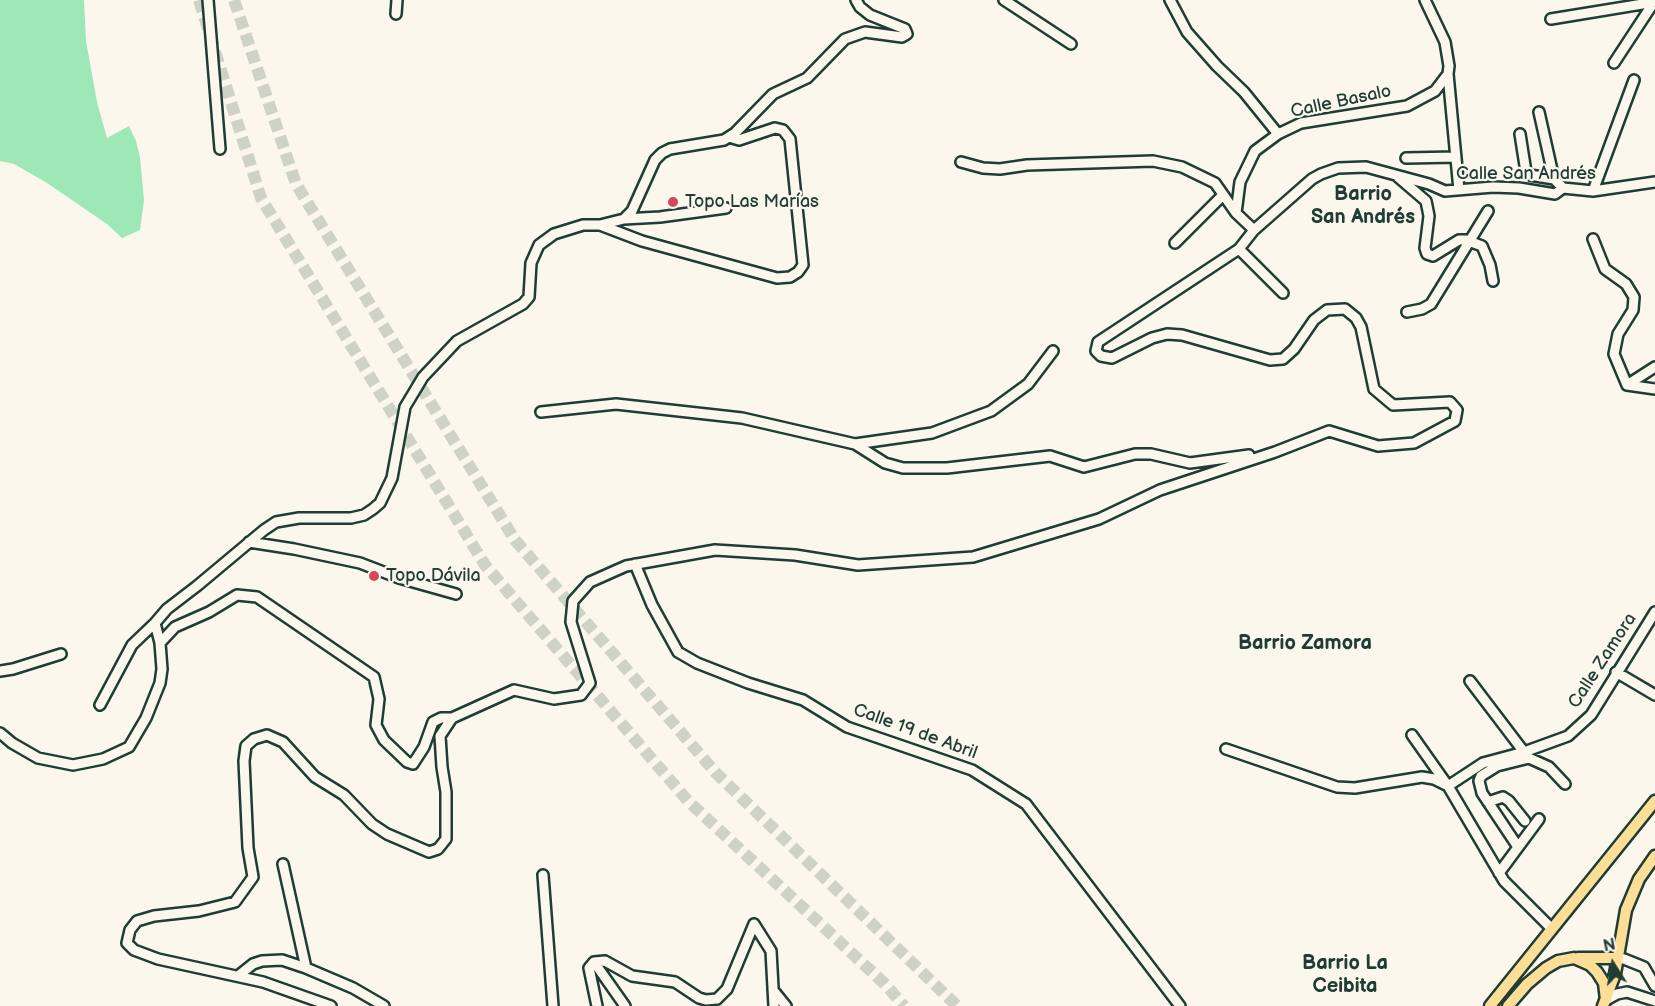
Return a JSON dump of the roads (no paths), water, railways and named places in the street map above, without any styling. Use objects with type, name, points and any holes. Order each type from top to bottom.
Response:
[{"type":"main road","points":[[1490,1006],[1655,801]]},
{"type":"main road","points":[[1604,1003],[1615,974],[1626,910],[1639,879],[1655,856]]},
{"type":"main road","points":[[1508,1006],[1527,984],[1558,961],[1574,958],[1617,958]]},
{"type":"main road","points":[[1574,958],[1590,965],[1597,972],[1604,983],[1604,1003]]},
{"type":"street","points":[[208,0],[220,149]]},
{"type":"street","points":[[396,14],[397,0]]},
{"type":"street","points":[[624,219],[632,211],[655,160],[662,153],[670,149],[724,140],[729,137],[772,94],[807,78],[845,39],[865,32],[902,37],[907,34],[905,29],[870,15],[860,7],[856,0]]},
{"type":"street","points":[[1004,0],[1071,44]]},
{"type":"street","points":[[1170,0],[1187,32],[1244,92],[1278,134]]},
{"type":"street","points":[[1425,0],[1444,42],[1449,66],[1459,190]]},
{"type":"street","points":[[1551,19],[1654,2]]},
{"type":"street","points":[[1614,63],[1654,2]]},
{"type":"street","name":"Calle Basalo","points":[[1236,213],[1240,182],[1254,151],[1278,134],[1301,123],[1407,106],[1435,91],[1448,74]]},
{"type":"street","points":[[1593,191],[1634,80]]},
{"type":"street","points":[[1539,112],[1554,179],[1563,188]]},
{"type":"street","points":[[600,225],[642,241],[777,278],[790,277],[798,272],[803,265],[790,139],[783,130],[776,128],[739,140],[729,137]]},
{"type":"street","points":[[1520,134],[1526,172],[1530,175],[1554,179]]},
{"type":"street","points":[[1406,158],[1456,157]]},
{"type":"street","points":[[961,162],[983,168],[1000,169],[1027,165],[1153,161],[1182,167],[1215,183],[1236,213],[1254,230]]},
{"type":"street","name":"Calle San Andrés","points":[[1275,452],[1329,430],[1378,447],[1414,442],[1455,421],[1457,410],[1450,402],[1393,405],[1374,389],[1360,327],[1356,318],[1345,309],[1327,310],[1314,320],[1294,349],[1283,359],[1270,360],[1182,335],[1167,334],[1152,338],[1112,358],[1101,356],[1096,351],[1098,342],[1239,249],[1254,230],[1312,179],[1330,170],[1344,167],[1366,167],[1429,184],[1445,191],[1492,187],[1519,188],[1555,194],[1563,188],[1593,191],[1655,182]]},
{"type":"street","points":[[1396,176],[1426,201],[1429,216],[1425,248],[1427,254],[1433,256],[1459,240],[1482,246],[1490,265],[1493,282]]},
{"type":"street","points":[[1175,243],[1224,195]]},
{"type":"street","points":[[100,705],[132,645],[167,609],[276,522],[299,518],[351,518],[364,514],[380,503],[392,478],[405,407],[423,376],[457,341],[523,304],[529,297],[531,263],[538,245],[554,234],[583,225],[600,225],[624,219],[660,217],[726,208]]},
{"type":"street","points":[[1407,312],[1422,309],[1431,304],[1488,211]]},
{"type":"street","points":[[1593,239],[1605,269],[1626,284],[1634,297],[1633,310],[1618,334],[1614,354],[1627,385]]},
{"type":"street","points":[[1239,249],[1283,293]]},
{"type":"street","points":[[855,444],[932,433],[991,411],[1028,384],[1053,351]]},
{"type":"street","points":[[1627,385],[1655,367]]},
{"type":"street","points":[[1627,385],[1655,389]]},
{"type":"street","points":[[541,412],[616,404],[651,406],[742,418],[855,444],[885,463],[903,468],[926,469],[1050,456],[1084,467],[1122,457],[1150,454],[1190,464],[1275,452]]},
{"type":"street","points":[[160,643],[175,627],[208,612],[237,595],[257,597],[374,677],[379,699],[376,725],[384,740],[407,762],[413,764],[424,747],[433,722],[441,718],[452,718],[514,690],[554,699],[581,695],[590,683],[571,622],[573,601],[590,582],[626,566],[715,550],[795,555],[858,566],[973,557],[1099,519],[1160,490],[1275,452]]},
{"type":"street","points":[[249,542],[360,563],[399,578],[456,594]]},
{"type":"street","name":"Calle 19 de Abril","points":[[635,564],[652,605],[678,652],[697,663],[748,683],[803,700],[847,727],[972,770],[1026,804],[1180,1006]]},
{"type":"street","name":"Calle Zamora","points":[[1448,786],[1483,764],[1568,736],[1591,715],[1655,612]]},
{"type":"street","points":[[0,733],[38,758],[73,765],[103,759],[129,747],[146,718],[160,683],[162,669],[160,643],[155,623]]},
{"type":"street","points":[[0,671],[61,654]]},
{"type":"street","points":[[1616,672],[1655,695]]},
{"type":"street","points":[[1470,681],[1524,752]]},
{"type":"street","points":[[330,1006],[263,982],[158,959],[134,950],[127,943],[130,930],[137,921],[154,916],[199,911],[235,902],[253,877],[247,837],[244,761],[246,746],[254,739],[267,735],[283,742],[315,777],[344,795],[372,824],[409,845],[429,852],[438,849],[446,838],[446,792],[440,736],[452,718]]},
{"type":"street","points":[[1412,735],[1448,786],[1504,881],[1552,929]]},
{"type":"street","points":[[1226,749],[1337,788],[1355,788],[1422,777],[1434,779],[1448,786]]},
{"type":"street","points":[[1518,847],[1480,787],[1481,776],[1497,766],[1529,758],[1549,767],[1565,784]]},
{"type":"street","points":[[1488,802],[1503,797],[1525,821]]},
{"type":"street","points":[[1499,873],[1539,819]]},
{"type":"street","points":[[283,864],[306,968]]},
{"type":"street","points":[[543,875],[553,1006]]},
{"type":"street","points":[[597,1006],[589,968],[594,962],[605,961],[632,976],[675,982],[706,1000],[717,999],[727,989],[735,973],[754,924],[771,951],[774,1006]]},
{"type":"street","points":[[1617,958],[1644,967],[1655,986]]},
{"type":"street","points":[[238,976],[253,964],[282,960],[353,988],[384,1006]]},
{"type":"street","points":[[594,962],[625,1006]]},
{"type":"street","points":[[772,990],[786,1006]]},
{"type":"street","points":[[1604,1003],[1617,994],[1627,992],[1655,1001]]},
{"type":"tunnel","points":[[199,0],[261,198],[485,565],[688,801],[885,984],[904,1006]]},
{"type":"tunnel","points":[[234,0],[296,184],[515,540],[716,773],[957,1006]]},
{"type":"place","name":"Topo Las Marías","points":[[673,202]]},
{"type":"place","name":"Topo Dávila","points":[[374,576]]},
{"type":"district","name":"Barrio San Andrés","points":[[1363,206]]},
{"type":"district","name":"Barrio Zamora","points":[[1305,644]]},
{"type":"district","name":"Barrio La Ceibita","points":[[1345,976]]}]
